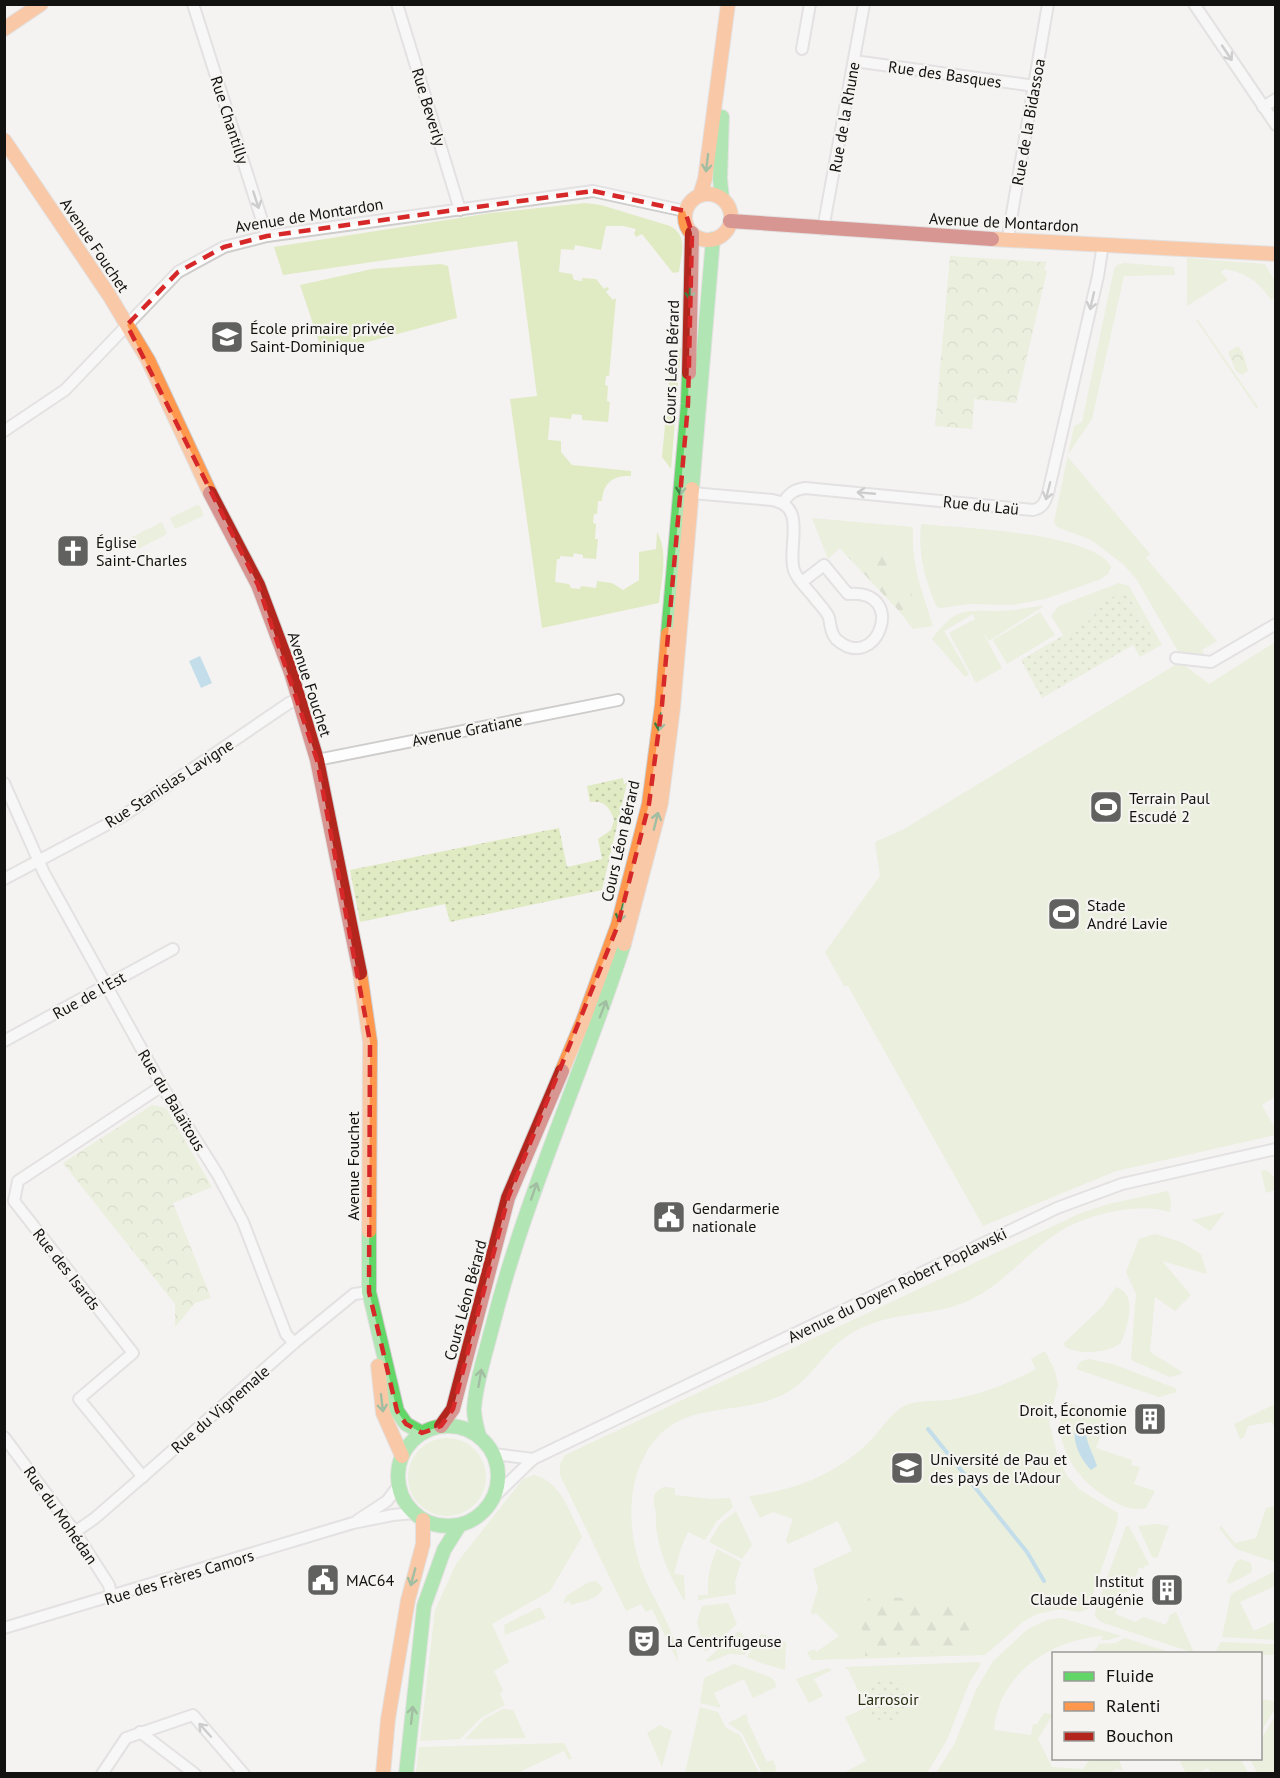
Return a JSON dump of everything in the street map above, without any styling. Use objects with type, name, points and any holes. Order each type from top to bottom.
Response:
[{"type":"main road","points":[[4,29],[41,4]]},
{"type":"main road","points":[[700,195],[705,179],[728,4]]},
{"type":"main road","points":[[722,198],[708,194],[700,195],[688,204],[685,219],[692,233],[698,237],[713,239],[724,232],[730,221],[729,209],[722,198],[720,179],[725,27]]},
{"type":"main road","name":"Avenue Fouchet","points":[[4,140],[109,295],[148,360],[207,487],[258,585],[299,699],[317,760],[360,973],[370,1042],[370,1298],[383,1413],[402,1456]]},
{"type":"main road","name":"Avenue de Montardon","points":[[730,221],[823,229],[1275,255]]},
{"type":"main road","name":"Cours Léon Bérard","points":[[441,1426],[453,1409],[508,1198],[583,1021],[618,925],[649,804],[662,705],[688,404],[692,233]]},
{"type":"main road","name":"Cours Léon Bérard","points":[[479,1436],[474,1411],[481,1371],[505,1276],[624,946],[661,803],[674,696],[713,239]]},
{"type":"main road","name":"Avenue Fouchet","points":[[370,1298],[397,1411],[406,1424],[422,1433]]},
{"type":"main road","points":[[441,1426],[454,1426],[479,1436],[494,1454],[498,1474],[496,1495],[487,1509],[474,1520],[459,1526],[434,1525],[418,1516],[404,1500],[399,1485],[398,1471],[402,1456],[411,1443],[422,1433],[441,1426]]},
{"type":"main road","points":[[383,1773],[388,1719],[408,1600],[423,1544],[418,1516]]},
{"type":"main road","points":[[406,1773],[424,1606],[444,1550],[459,1526]]},
{"type":"street","name":"Rue Chantilly","points":[[194,4],[267,236]]},
{"type":"street","name":"Rue Beverly","points":[[397,4],[460,210]]},
{"type":"street","points":[[802,49],[810,4]]},
{"type":"street","name":"Rue de la Rhune","points":[[823,229],[864,4]]},
{"type":"street","name":"Rue de la Bidassoa","points":[[1010,240],[1009,231],[1048,4]]},
{"type":"street","points":[[1194,4],[1275,125]]},
{"type":"street","name":"Rue des Basques","points":[[854,61],[1035,86]]},
{"type":"street","points":[[1263,107],[1275,99]]},
{"type":"street","name":"Avenue de Montardon","points":[[4,431],[65,390],[178,272],[224,247],[267,236],[593,191],[685,211]]},
{"type":"street","name":"Rue du Laü","points":[[783,502],[794,490],[805,488],[1039,509],[1045,503],[1048,493],[1098,276],[1103,244]]},
{"type":"street","points":[[692,493],[783,502],[789,508],[793,522],[793,568],[802,582],[829,617],[829,627],[834,637],[844,645],[854,648],[863,647],[874,640],[883,622],[880,609],[875,601],[858,593],[848,594],[824,565],[802,582]]},
{"type":"street","points":[[1176,658],[1211,662],[1275,624]]},
{"type":"street","name":"Rue Stanislas Lavigne","points":[[4,879],[123,816],[289,703],[299,699]]},
{"type":"street","name":"Avenue Gratiane","points":[[317,760],[618,700]]},
{"type":"street","name":"Rue du Balaïtous","points":[[4,783],[38,861],[105,986],[162,1086],[218,1175],[243,1222],[286,1334],[294,1343]]},
{"type":"street","name":"Rue de l'Est","points":[[4,1041],[173,949]]},
{"type":"street","name":"Rue des Isards","points":[[143,1477],[79,1399],[133,1353],[14,1201],[18,1181],[162,1086]]},
{"type":"street","name":"Avenue du Doyen Robert Poplawski","points":[[496,1495],[533,1459],[1057,1208],[1122,1184],[1275,1151]]},
{"type":"street","name":"Rue du Vignemale","points":[[75,1532],[95,1518],[294,1343],[354,1294],[370,1298]]},
{"type":"street","name":"Rue du Mohédan","points":[[4,1437],[75,1532],[109,1585],[112,1597]]},
{"type":"street","points":[[494,1454],[533,1459]]},
{"type":"street","name":"Rue des Frères Camors","points":[[353,1523],[387,1501],[399,1485]]},
{"type":"street","name":"Rue des Frères Camors","points":[[4,1628],[353,1523],[393,1515],[418,1516]]},
{"type":"street","points":[[102,1773],[126,1737],[193,1715],[244,1773]]},
{"type":"street","points":[[140,1732],[195,1773]]},
{"type":"highlighted area","points":[[593,191],[685,211],[692,233],[688,404],[662,705],[649,804],[618,925],[508,1198],[453,1409],[441,1426],[422,1433],[406,1424],[397,1411],[369,1292],[370,1042],[317,760],[258,585],[127,325],[178,272],[224,247],[267,236]]},
{"type":"green space","points":[[585,203],[601,205],[670,226],[680,235],[682,253],[679,272],[673,273],[642,234],[636,237],[634,233],[636,229],[623,226],[606,226],[601,250],[575,245],[574,250],[561,249],[559,272],[572,274],[574,280],[596,279],[604,289],[607,287],[609,289],[606,292],[613,300],[616,298],[609,376],[606,376],[605,385],[608,386],[607,401],[610,402],[608,422],[582,420],[582,415],[572,414],[571,419],[550,417],[548,440],[561,441],[561,452],[572,465],[631,471],[631,476],[619,477],[610,481],[604,489],[602,501],[598,501],[597,514],[594,514],[593,523],[596,524],[595,539],[598,539],[596,559],[583,558],[583,555],[574,553],[573,557],[560,556],[560,559],[557,559],[555,582],[569,584],[571,588],[580,589],[581,586],[596,588],[597,581],[612,583],[623,590],[639,580],[639,552],[656,549],[657,532],[663,548],[662,576],[659,603],[542,628],[510,399],[537,396],[517,241],[283,275],[274,247],[491,213]]},
{"type":"green space","points":[[950,256],[1046,262],[1044,270],[1047,271],[1016,403],[974,399],[972,429],[935,426]]},
{"type":"green space","points":[[1187,258],[1265,264],[1275,282],[1275,298],[1271,300],[1257,283],[1246,276],[1225,269],[1221,272],[1228,280],[1187,306]]},
{"type":"green space","points":[[1124,263],[1174,267],[1175,275],[1124,276],[1092,419],[1068,454],[1074,426],[1082,422],[1114,269],[1117,265]]},
{"type":"green space","points":[[441,264],[448,266],[457,318],[323,354],[300,285],[372,269]]},
{"type":"green space","points":[[1196,320],[1258,407],[1257,409]]},
{"type":"green space","points":[[1238,346],[1243,353],[1248,371],[1242,375],[1236,371],[1228,352]]},
{"type":"green space","points":[[681,348],[671,469],[662,457],[672,352]]},
{"type":"green space","points":[[1068,457],[1150,554],[1146,558],[1217,641],[1202,650],[1204,655],[1179,653],[1137,580],[1123,564],[1091,540],[1057,527],[1054,522]]},
{"type":"green space","points":[[197,505],[200,506],[203,516],[175,529],[170,518]]},
{"type":"green space","points":[[812,518],[913,527],[916,566],[933,626],[913,629],[899,611],[915,606],[892,584],[886,550],[847,556],[840,548],[828,559]]},
{"type":"green space","points":[[162,522],[167,534],[138,549],[132,547],[130,543],[132,537]]},
{"type":"green space","points":[[921,524],[993,530],[1053,539],[1079,546],[1099,555],[1111,567],[1108,574],[1101,579],[1045,599],[1012,605],[970,604],[941,608],[935,603],[925,574],[920,545]]},
{"type":"green space","points":[[886,550],[892,583],[909,585],[915,606],[899,611],[847,556]]},
{"type":"green space","points":[[1119,583],[1129,586],[1162,645],[1158,647],[1125,590],[1091,610],[1095,617],[1064,636],[1051,616],[1059,606]]},
{"type":"green space","points":[[1125,590],[1158,647],[1140,657],[1133,645],[1042,698],[1021,660],[1095,617],[1091,609]]},
{"type":"green space","points":[[1044,606],[989,641],[982,631],[1002,668],[976,683],[949,633],[975,619],[973,614],[944,631],[969,674],[965,677],[932,639],[947,622],[960,613]]},
{"type":"green space","points":[[1040,612],[1055,635],[1007,664],[993,640]]},
{"type":"green space","name":"Stade André Lavie","points":[[1275,642],[1276,1096],[1262,1105],[1275,1128],[1275,1135],[1116,1171],[983,1226],[848,986],[844,986],[825,952],[880,876],[875,842],[904,829],[1180,662],[1209,684]]},
{"type":"green space","points":[[623,778],[624,784],[627,783],[602,890],[450,922],[445,904],[360,922],[350,870],[559,828],[567,867],[602,859],[598,839],[611,830],[614,820],[606,805],[590,802],[587,786]]},
{"type":"green space","points":[[152,1105],[166,1108],[212,1187],[173,1203],[211,1298],[195,1303],[175,1327],[175,1304],[63,1163]]},
{"type":"green space","points":[[1265,1170],[1273,1175],[1275,1183],[1275,1190],[1266,1193],[1261,1171]]},
{"type":"green space","points":[[1168,1191],[1171,1201],[1170,1212],[1139,1208],[1127,1209],[1083,1220],[1050,1238],[998,1282],[976,1297],[949,1308],[893,1318],[864,1326],[841,1340],[805,1379],[788,1392],[749,1405],[691,1416],[674,1424],[658,1436],[645,1455],[634,1484],[632,1530],[638,1560],[669,1628],[678,1662],[652,1609],[646,1612],[641,1604],[626,1611],[560,1475],[560,1464],[565,1455],[1081,1213],[1109,1204]]},
{"type":"green space","points":[[1225,1212],[1210,1231],[1192,1220]]},
{"type":"green space","points":[[1155,1234],[1181,1242],[1201,1254],[1207,1274],[1162,1261],[1191,1295],[1175,1311],[1155,1297],[1150,1352],[1182,1372],[1170,1377],[1133,1361],[1131,1358],[1136,1294],[1126,1272],[1139,1239]]},
{"type":"green space","points":[[1116,1287],[1123,1291],[1129,1304],[1128,1321],[1121,1343],[1109,1349],[1094,1352],[1071,1350],[1065,1347],[1064,1343],[1102,1307]]},
{"type":"green space","points":[[1045,1351],[1055,1371],[1058,1385],[1049,1422],[1057,1454],[1067,1476],[1080,1490],[1118,1513],[1117,1523],[1088,1609],[1079,1612],[1060,1609],[1037,1614],[1024,1621],[985,1655],[811,1660],[807,1652],[815,1649],[816,1652],[839,1636],[816,1613],[812,1615],[811,1611],[818,1589],[813,1569],[852,1551],[838,1521],[788,1544],[786,1540],[793,1519],[773,1512],[760,1518],[749,1496],[782,1490],[829,1472],[869,1442],[894,1413],[904,1406],[916,1402],[965,1397],[996,1387],[1036,1369],[1031,1359]]},
{"type":"green space","points":[[1088,1359],[1113,1364],[1175,1388],[1177,1392],[1159,1397],[1076,1369],[1080,1362]]},
{"type":"green space","points":[[1063,1401],[1108,1416],[1096,1448],[1132,1460],[1131,1465],[1140,1467],[1134,1484],[1155,1491],[1146,1508],[1132,1509],[1115,1502],[1091,1486],[1075,1469],[1061,1437],[1060,1422]]},
{"type":"green space","points":[[1275,1404],[1275,1428],[1271,1422],[1248,1426],[1244,1437],[1240,1439],[1234,1424]]},
{"type":"green space","points":[[447,1438],[462,1441],[479,1455],[486,1477],[483,1492],[469,1509],[447,1516],[432,1513],[415,1499],[408,1477],[411,1462],[425,1445]]},
{"type":"green space","points":[[534,1475],[543,1478],[558,1491],[582,1537],[550,1591],[492,1624],[509,1662],[494,1671],[503,1690],[500,1694],[505,1705],[481,1718],[460,1739],[420,1741],[435,1610],[456,1564],[523,1479]]},
{"type":"green space","points":[[664,1487],[675,1488],[675,1495],[711,1499],[730,1498],[733,1507],[717,1521],[705,1540],[688,1532],[674,1574],[684,1575],[685,1602],[664,1560],[656,1530],[654,1496]]},
{"type":"green space","points":[[1275,1506],[1275,1562],[1236,1549],[1219,1528],[1221,1526],[1235,1543],[1256,1538],[1266,1508]]},
{"type":"green space","points":[[736,1511],[752,1545],[742,1559],[709,1542],[720,1524]]},
{"type":"green space","points":[[1156,1524],[1169,1526],[1157,1558],[1152,1557],[1138,1526]]},
{"type":"green space","points":[[1126,1526],[1129,1526],[1149,1564],[1145,1565],[1144,1569],[1139,1567],[1132,1589],[1122,1594],[1115,1614],[1135,1622],[1144,1617],[1166,1625],[1170,1615],[1176,1612],[1194,1652],[1101,1622],[1095,1616]]},
{"type":"green space","points":[[717,1549],[741,1562],[735,1582],[736,1594],[698,1600],[698,1595],[708,1595],[712,1560]]},
{"type":"green space","points":[[1240,1559],[1251,1563],[1252,1571],[1229,1584],[1227,1581],[1235,1563]]},
{"type":"green space","points":[[1275,1571],[1275,1586],[1240,1602],[1254,1631],[1275,1621],[1275,1640],[1222,1637],[1231,1594]]},
{"type":"green space","points":[[596,1581],[603,1588],[597,1596],[571,1605],[569,1601],[563,1604],[566,1596],[589,1582]]},
{"type":"green space","points":[[881,1596],[951,1603],[971,1626],[978,1641],[972,1651],[865,1656],[866,1634],[855,1621],[869,1598]]},
{"type":"green space","points":[[728,1603],[737,1624],[705,1652],[697,1622],[702,1606]]},
{"type":"green space","points":[[540,1607],[546,1618],[505,1635],[504,1625]]},
{"type":"green space","points":[[1062,1618],[1121,1636],[1101,1640],[1103,1636],[1065,1644],[1031,1663],[1017,1676],[1006,1692],[998,1710],[994,1730],[1031,1735],[1033,1724],[1037,1724],[1044,1713],[1052,1714],[1038,1739],[1052,1767],[1083,1769],[1089,1760],[1119,1760],[1123,1771],[1117,1769],[1108,1774],[936,1773],[955,1743],[976,1690],[993,1661],[1028,1629],[1047,1620]]},
{"type":"green space","points":[[739,1631],[751,1644],[745,1655],[729,1654],[709,1662],[705,1661]]},
{"type":"green space","points":[[761,1634],[786,1642],[785,1670],[747,1657]]},
{"type":"green space","points":[[1125,1638],[1169,1652],[1094,1652],[1099,1644],[1115,1643]]},
{"type":"green space","points":[[1221,1642],[1275,1644],[1275,1655],[1262,1655],[1262,1652],[1216,1652]]},
{"type":"green space","points":[[980,1662],[980,1666],[969,1683],[947,1740],[927,1773],[842,1774],[866,1761],[845,1717],[866,1708],[845,1667]]},
{"type":"green space","points":[[734,1664],[770,1677],[775,1681],[776,1687],[753,1698],[744,1679],[714,1693],[721,1708],[700,1703],[704,1678]]},
{"type":"green space","points":[[828,1668],[832,1670],[814,1679],[823,1696],[809,1703],[796,1679]]},
{"type":"green space","name":"L'arrosoir","points":[[888,1678],[897,1679],[904,1684],[909,1691],[909,1709],[904,1716],[897,1721],[888,1722],[879,1721],[872,1716],[867,1709],[866,1700],[867,1691],[872,1684],[879,1679]]},
{"type":"green space","points":[[1275,1698],[1275,1709],[1262,1729],[1262,1699],[1274,1701]]},
{"type":"green space","points":[[700,1707],[718,1712],[726,1728],[740,1735],[759,1773],[685,1773]]},
{"type":"green space","points":[[503,1709],[513,1710],[526,1738],[465,1739],[484,1719]]},
{"type":"green space","points":[[746,1714],[767,1762],[773,1760],[776,1767],[775,1773],[762,1773],[742,1733],[728,1723]]},
{"type":"green space","points":[[1275,1716],[1275,1773],[1257,1773],[1250,1760],[1262,1760],[1262,1737]]},
{"type":"green space","points":[[660,1725],[672,1731],[662,1767],[647,1733]]},
{"type":"green space","points":[[564,1743],[572,1758],[569,1760],[564,1751],[517,1773],[416,1773],[419,1747]]},
{"type":"green space","points":[[1184,1760],[1242,1760],[1248,1773],[1211,1773],[1208,1768],[1196,1773],[1186,1773],[1180,1762]]},
{"type":"water","points":[[200,656],[212,683],[201,688],[189,661]]},
{"type":"water","points":[[1076,1424],[1085,1428],[1097,1466],[1091,1470],[1083,1460],[1076,1443]]},
{"type":"waterway","points":[[928,1429],[1027,1552],[1044,1581]]},
{"type":"traffic: fast","points":[[722,117],[720,179],[722,198]]},
{"type":"traffic: fast","points":[[692,489],[713,239]]},
{"type":"traffic: fast","points":[[668,634],[689,373]]},
{"type":"traffic: fast","points":[[479,1436],[474,1412],[475,1398],[506,1276],[538,1180],[624,944]]},
{"type":"traffic: fast","points":[[369,1231],[369,1292],[397,1411],[406,1424],[422,1433]]},
{"type":"traffic: fast","points":[[448,1426],[467,1430],[484,1440],[494,1457],[498,1476],[494,1495],[484,1512],[467,1522],[448,1526],[429,1522],[412,1512],[402,1495],[398,1476],[402,1457],[412,1440],[429,1430],[448,1426]]},
{"type":"traffic: fast","points":[[406,1774],[424,1606],[444,1550],[459,1526]]},
{"type":"traffic: slow","points":[[4,29],[41,4]]},
{"type":"traffic: slow","points":[[700,195],[705,179],[728,4]]},
{"type":"traffic: slow","points":[[4,140],[109,295],[148,360],[210,493]]},
{"type":"traffic: slow","points":[[708,194],[724,201],[731,217],[724,233],[708,240],[692,233],[685,217],[692,201],[708,194]]},
{"type":"traffic: slow","points":[[992,239],[1276,254]]},
{"type":"traffic: slow","points":[[624,944],[661,803],[673,708],[692,489]]},
{"type":"traffic: slow","points":[[562,1071],[618,925],[649,804],[662,705],[668,634]]},
{"type":"traffic: slow","points":[[360,973],[370,1042],[369,1231]]},
{"type":"traffic: slow","points":[[378,1366],[383,1413],[402,1456]]},
{"type":"traffic: slow","points":[[383,1774],[388,1719],[408,1600],[423,1544],[423,1520]]},
{"type":"traffic: jam","points":[[730,221],[992,239]]},
{"type":"traffic: jam","points":[[689,373],[692,233]]},
{"type":"traffic: jam","points":[[210,493],[258,585],[291,673],[317,760],[360,973]]},
{"type":"traffic: jam","points":[[441,1426],[453,1409],[508,1198],[562,1071]]},
{"type":"place","name":"École primaire privée Saint-Dominique","points":[[227,337]]},
{"type":"place","name":"Église Saint-Charles","points":[[73,551]]},
{"type":"place","name":"Terrain Paul Escudé 2","points":[[1106,807]]},
{"type":"place","name":"Stade André Lavie","points":[[1064,914]]},
{"type":"place","name":"Gendarmerie nationale","points":[[669,1217]]},
{"type":"place","name":"Droit, Économie et Gestion","points":[[1150,1419]]},
{"type":"place","name":"Université de Pau et des pays de l'Adour","points":[[907,1468]]},
{"type":"place","name":"MAC64","points":[[323,1580]]},
{"type":"place","name":"Institut Claude Laugénie","points":[[1167,1590]]},
{"type":"place","name":"La Centrifugeuse","points":[[644,1641]]}]
